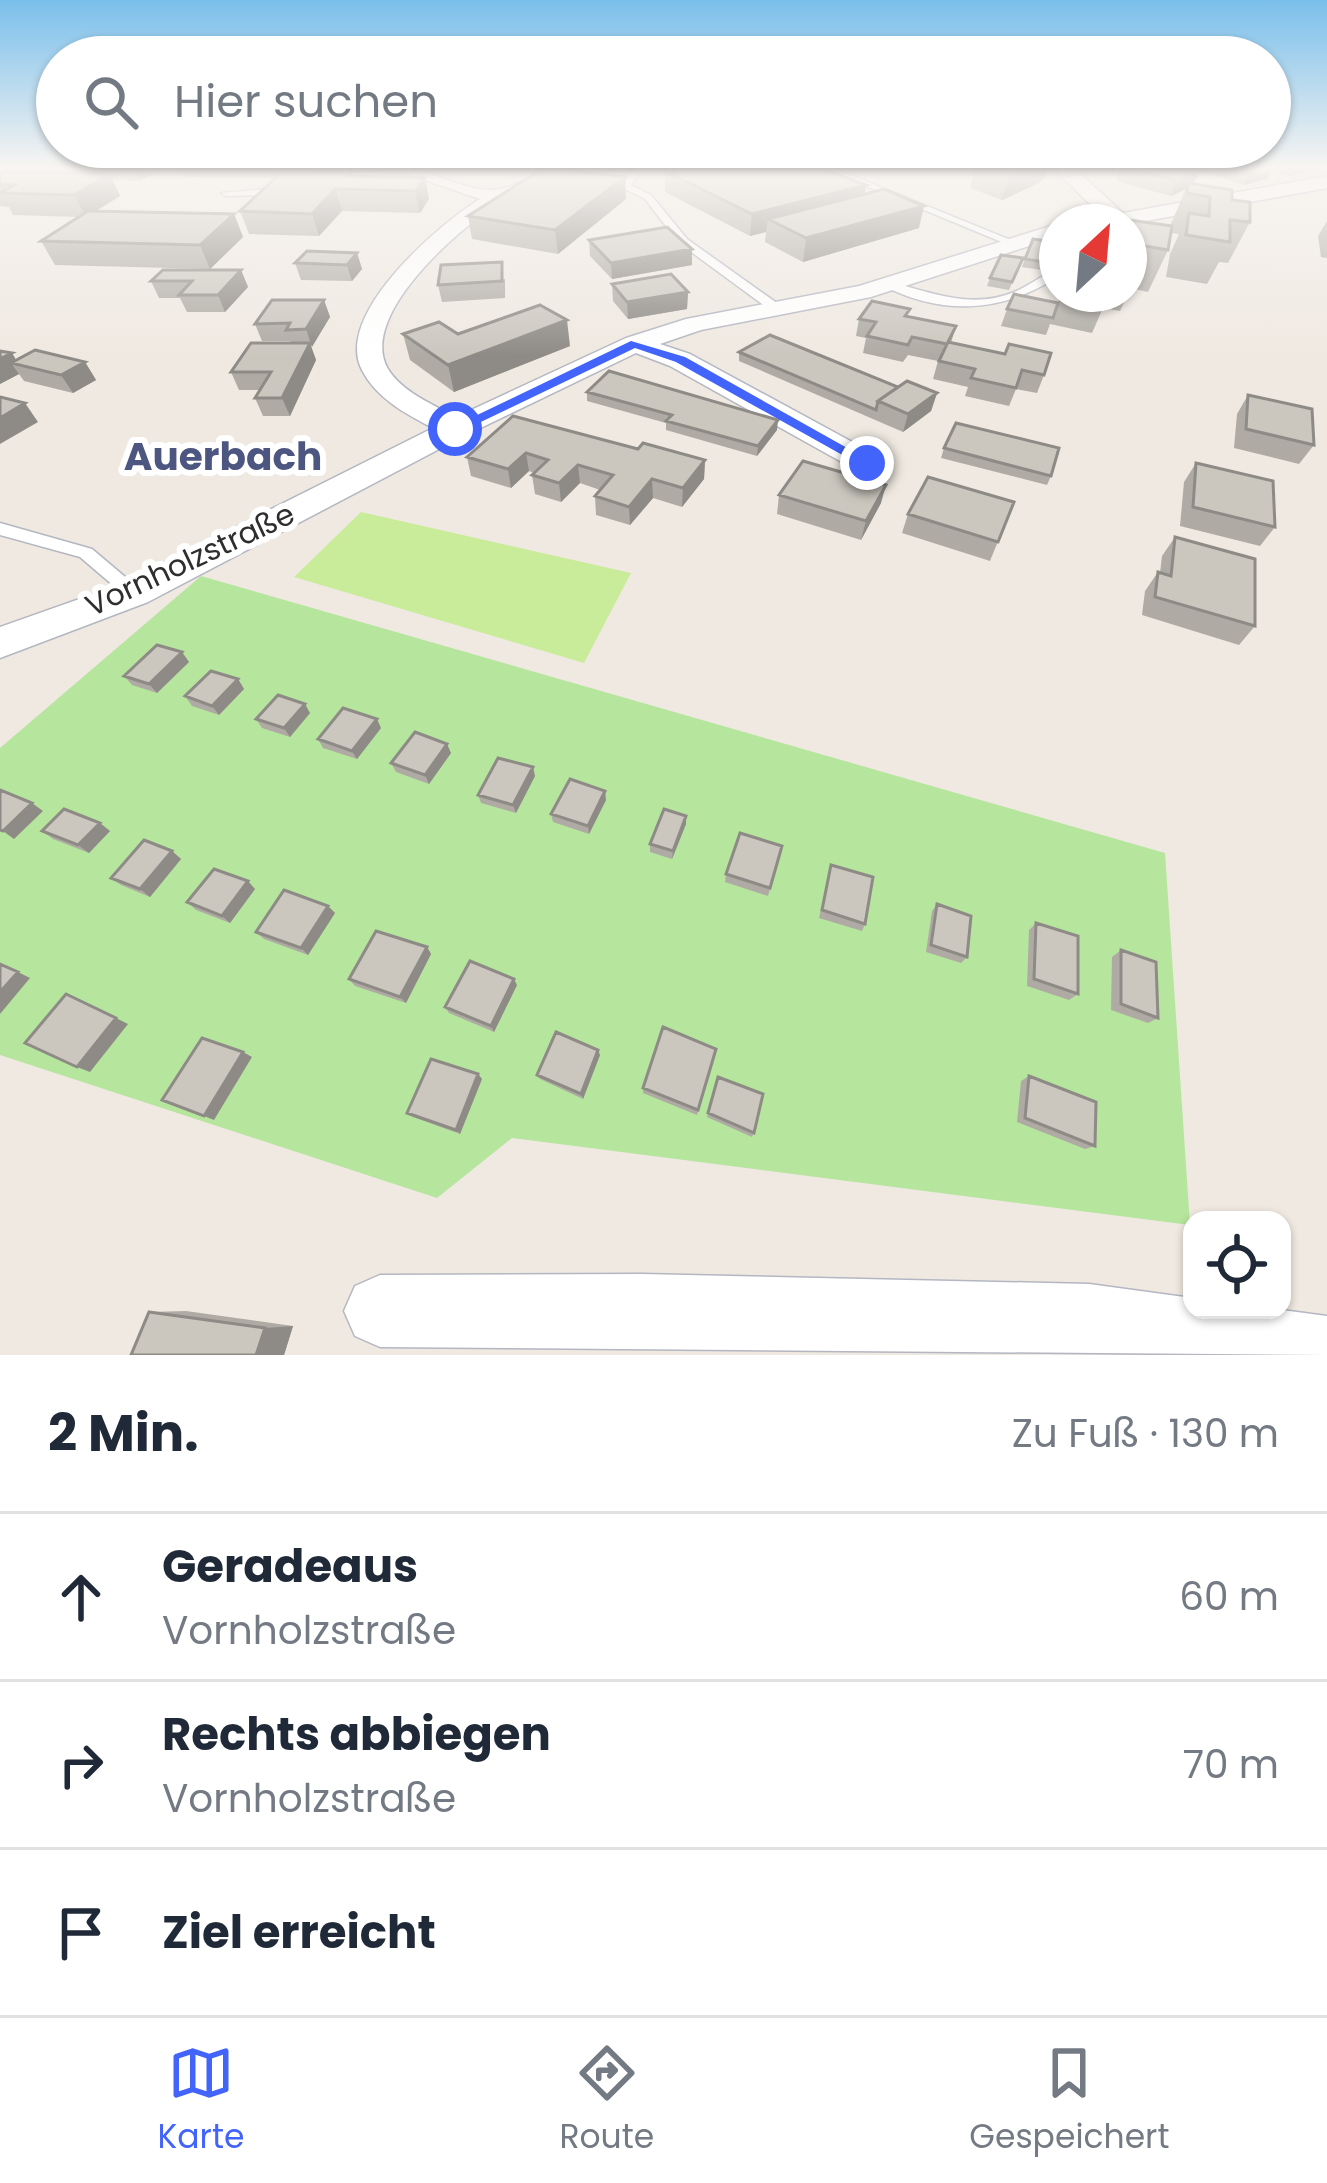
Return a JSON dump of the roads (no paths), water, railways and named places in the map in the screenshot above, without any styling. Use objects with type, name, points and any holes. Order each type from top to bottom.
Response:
[{"type":"street","points":[[453,230],[423,254],[379,315],[367,341],[370,364],[392,390],[455,429]]},
{"type":"street","name":"Vornholzstraße","points":[[0,643],[135,592],[455,429],[635,344],[695,325],[888,285],[1039,235]]},
{"type":"street","points":[[635,344],[680,360],[867,463]]},
{"type":"street","points":[[380,1311],[642,1310],[1089,1320],[1327,1353]]},
{"type":"lane","points":[[674,230],[777,310]]},
{"type":"lane","points":[[983,230],[1013,242]]},
{"type":"lane","name":"Vornholzstraße","points":[[888,285],[957,304],[1021,299],[1039,286]]},
{"type":"lane","points":[[0,529],[86,553],[135,592]]},
{"type":"district","name":"Auerbach","points":[[223,456]]}]
